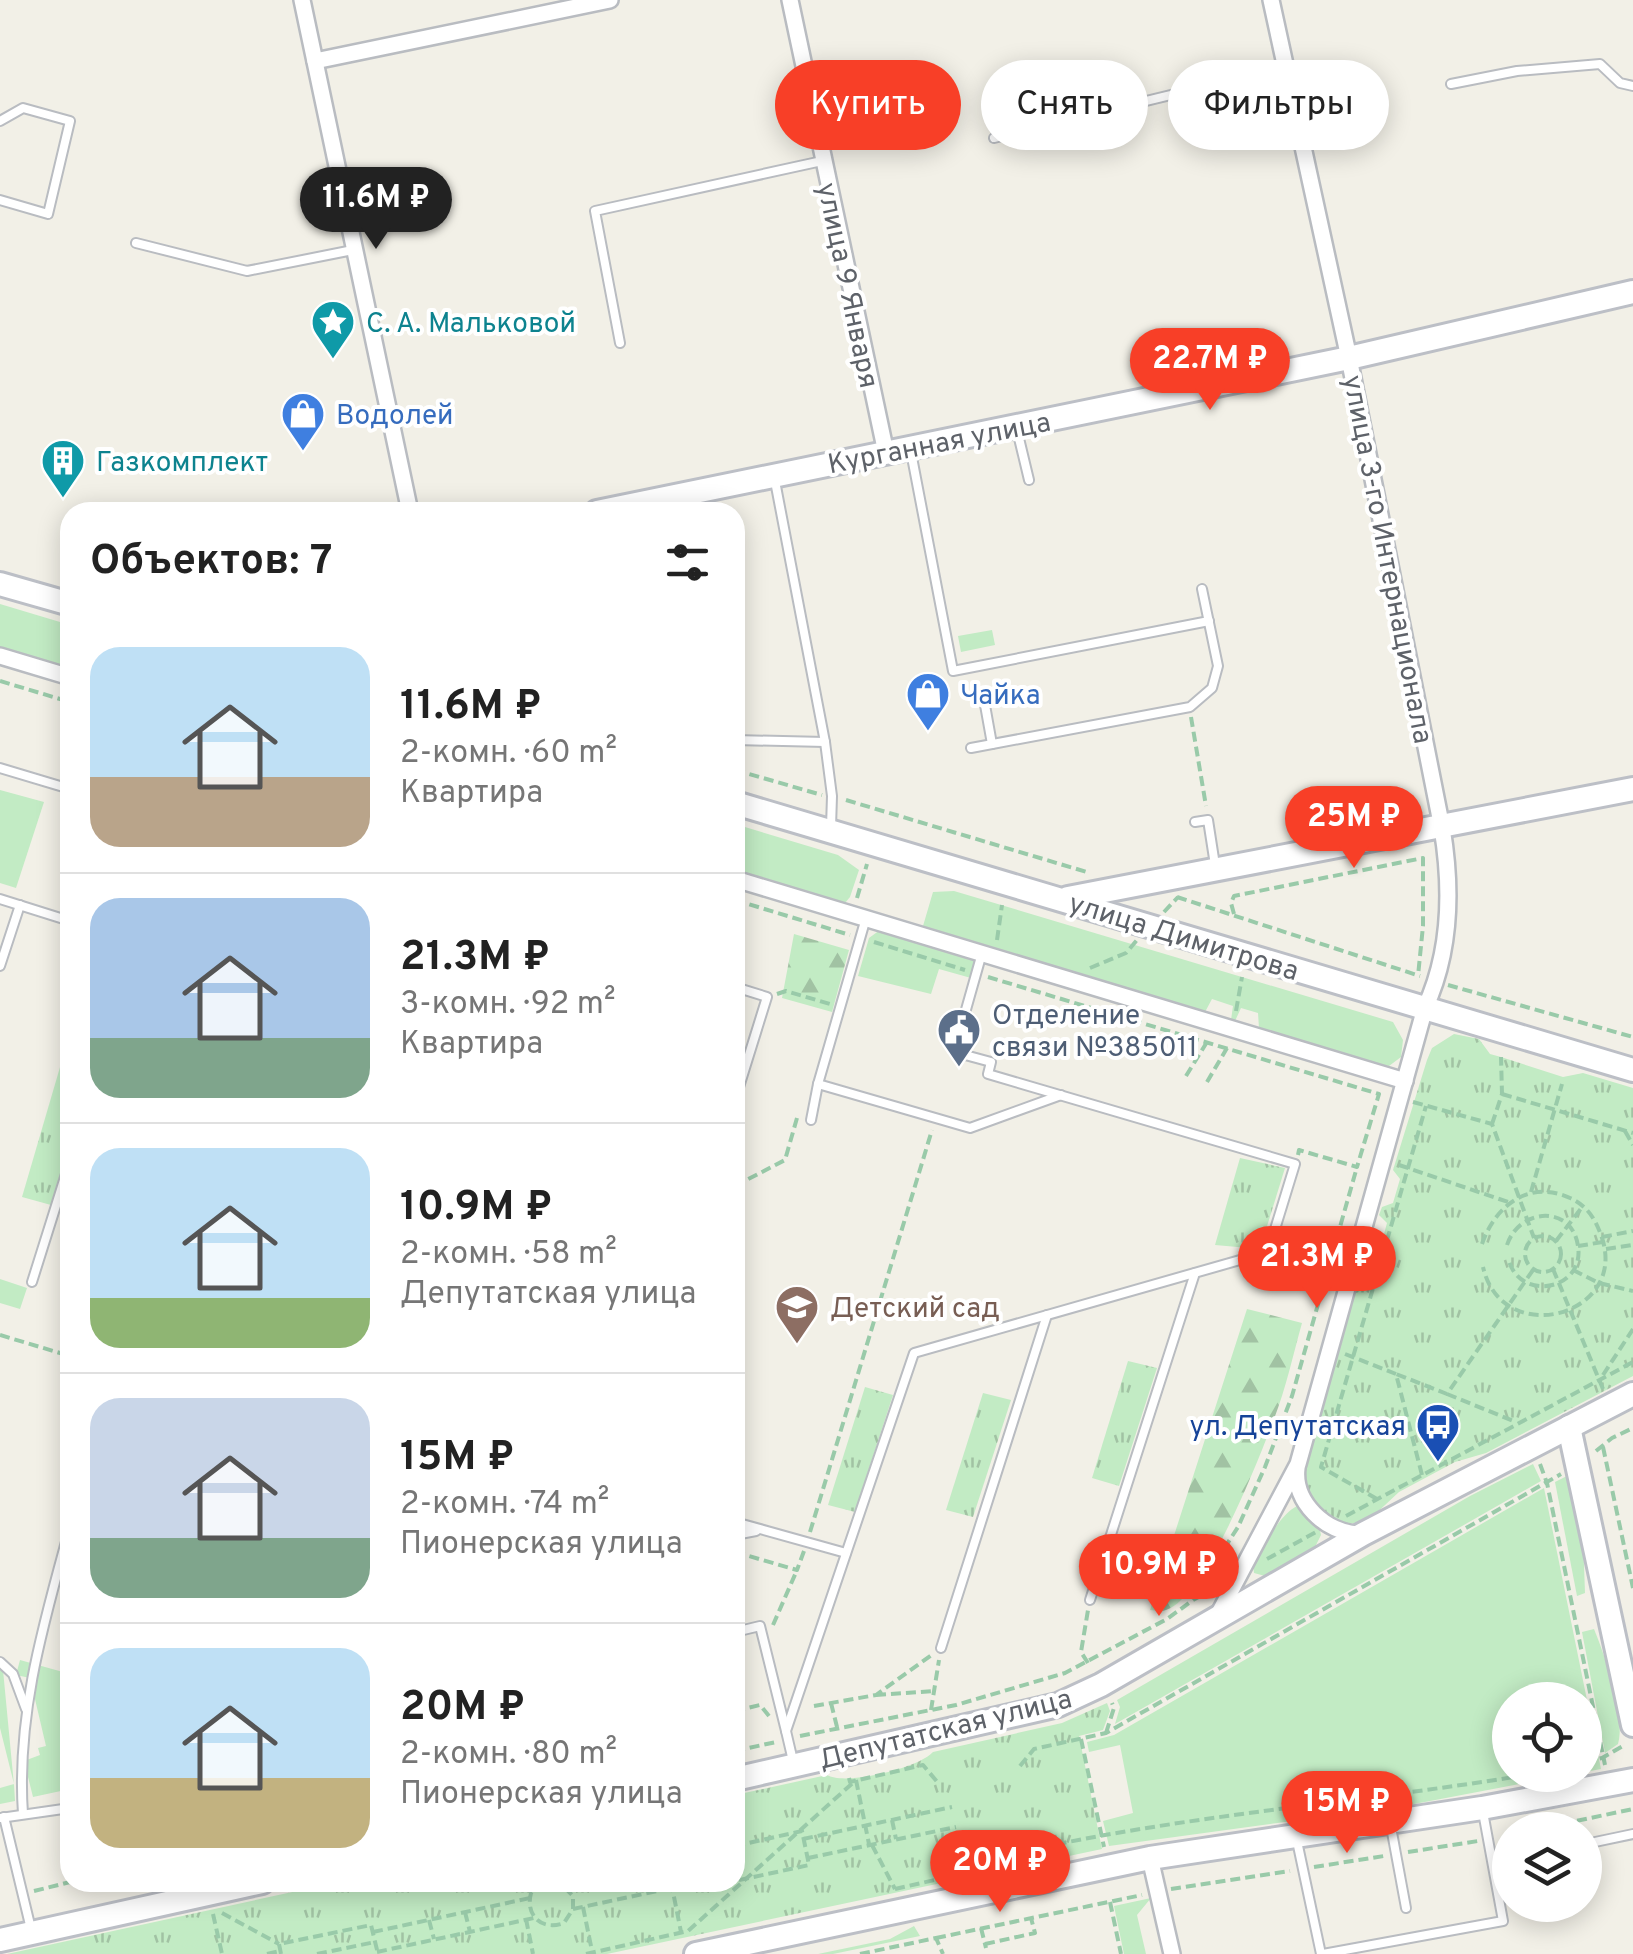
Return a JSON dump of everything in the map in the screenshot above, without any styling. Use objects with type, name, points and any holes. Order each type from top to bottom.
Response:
[{"type":"main road","name":"Курганная улица","points":[[645,502],[1349,358],[1633,292]]},
{"type":"main road","points":[[0,584],[60,601]]},
{"type":"main road","points":[[1064,899],[1633,789]]},
{"type":"main road","name":"улица Димитрова","points":[[745,806],[1633,1070]]},
{"type":"main road","name":"Депутатская улица","points":[[745,1776],[1058,1705],[1363,1534],[1606,1408],[1632,1400]]},
{"type":"main road","points":[[1569,1427],[1628,1736]]},
{"type":"main road","points":[[696,1954],[1150,1858],[1390,1823],[1633,1780]]},
{"type":"main road","points":[[0,1940],[217,1892]]},
{"type":"street","points":[[302,0],[408,502]]},
{"type":"street","points":[[315,61],[610,0]]},
{"type":"street","name":"улица 9 Января","points":[[790,0],[886,452]]},
{"type":"street","name":"улица 3-го Интернационала","points":[[1270,0],[1284,60]]},
{"type":"street","name":"улица 3-го Интернационала","points":[[1218,1615],[1298,1464],[1425,1008],[1441,968],[1446,930],[1448,865],[1442,828],[1304,150]]},
{"type":"street","points":[[0,656],[60,674]]},
{"type":"street","points":[[745,881],[989,951],[1066,979],[1405,1082]]},
{"type":"street","points":[[1298,1464],[1296,1482],[1301,1495],[1329,1525],[1346,1534],[1363,1534]]},
{"type":"street","points":[[1150,1858],[1172,1954]]},
{"type":"lane","points":[[1450,84],[1535,68],[1600,64],[1620,84],[1633,86]]},
{"type":"lane","points":[[0,120],[22,108],[70,121],[48,214],[0,200]]},
{"type":"lane","points":[[620,342],[595,212],[822,161]]},
{"type":"lane","points":[[136,243],[247,271],[353,250]]},
{"type":"lane","points":[[1016,426],[1030,480]]},
{"type":"lane","points":[[910,448],[953,671],[977,670],[1209,621]]},
{"type":"lane","points":[[774,475],[824,742],[832,796],[831,832]]},
{"type":"lane","points":[[971,748],[1190,708],[1212,688],[1218,666],[1202,589]]},
{"type":"lane","points":[[985,705],[992,744]]},
{"type":"lane","points":[[745,740],[824,742]]},
{"type":"lane","points":[[0,768],[60,786]]},
{"type":"lane","points":[[1194,822],[1208,820],[1216,870]]},
{"type":"lane","points":[[0,899],[60,918]]},
{"type":"lane","points":[[0,966],[20,905]]},
{"type":"lane","points":[[812,1115],[861,938],[860,916]]},
{"type":"lane","points":[[787,1735],[914,1353],[1268,1252],[1295,1164],[988,1074],[991,1062],[954,1052],[977,973],[989,951]]},
{"type":"lane","points":[[745,989],[767,997],[745,1068]]},
{"type":"lane","points":[[818,1084],[970,1128],[1061,1095]]},
{"type":"lane","points":[[32,1282],[60,1194]]},
{"type":"lane","points":[[1090,1600],[1195,1273]]},
{"type":"lane","points":[[941,1648],[1047,1315]]},
{"type":"lane","points":[[745,1525],[846,1553]]},
{"type":"lane","points":[[745,1533],[760,1530]]},
{"type":"lane","points":[[22,1814],[20,1769],[32,1664],[60,1563]]},
{"type":"lane","points":[[745,1630],[760,1626],[794,1766]]},
{"type":"lane","points":[[0,1662],[13,1674],[27,1712]]},
{"type":"lane","points":[[1296,1837],[1322,1954],[1503,1921],[1482,1808]]},
{"type":"lane","points":[[32,1933],[2,1817],[60,1809]]},
{"type":"lane","points":[[1390,1823],[1406,1908]]},
{"type":"lane","points":[[1602,1841],[1633,1834]]},
{"type":"path","points":[[0,681],[60,699]]},
{"type":"path","points":[[1190,708],[1208,820]]},
{"type":"path","points":[[745,773],[1104,877]]},
{"type":"path","points":[[846,934],[860,916],[873,844]]},
{"type":"path","points":[[1238,917],[1232,912],[1234,896],[1423,858],[1418,976]]},
{"type":"path","points":[[1036,991],[1126,952],[1178,897]]},
{"type":"path","points":[[745,903],[1379,1094],[1492,1124]]},
{"type":"path","points":[[989,951],[1002,905]]},
{"type":"path","points":[[1236,1012],[1242,977]]},
{"type":"path","points":[[767,997],[786,991],[840,1007]]},
{"type":"path","points":[[1186,1076],[1207,1042]]},
{"type":"path","points":[[1207,1082],[1227,1048]]},
{"type":"path","points":[[1500,1058],[1502,1094],[1492,1124],[1534,1238]]},
{"type":"path","points":[[1531,1192],[1562,1084]]},
{"type":"path","points":[[1189,1603],[1238,1527],[1266,1466],[1292,1396],[1379,1094]]},
{"type":"path","points":[[1502,1094],[1633,1132]]},
{"type":"path","points":[[1377,1500],[1321,1467],[1426,1106]]},
{"type":"path","points":[[745,1181],[786,1160],[797,1118],[812,1115]]},
{"type":"path","points":[[764,1645],[807,1542],[936,1118]]},
{"type":"path","points":[[1624,1130],[1633,1144]]},
{"type":"path","points":[[1295,1164],[1299,1150],[1357,1167]]},
{"type":"path","points":[[1395,1164],[1508,1202]]},
{"type":"path","points":[[1482,1244],[1488,1226],[1508,1202],[1531,1192],[1568,1197],[1583,1206],[1596,1220],[1606,1249],[1599,1283],[1582,1304],[1538,1316],[1507,1304],[1486,1280],[1483,1267]]},
{"type":"path","points":[[1556,1242],[1583,1206]]},
{"type":"path","points":[[1507,1245],[1516,1227],[1526,1220],[1548,1216],[1568,1226],[1578,1246],[1573,1270],[1560,1283],[1548,1287],[1524,1283],[1508,1261]]},
{"type":"path","points":[[1578,1246],[1633,1230]]},
{"type":"path","points":[[1546,1236],[1556,1242],[1561,1255],[1554,1269],[1533,1270],[1525,1256],[1526,1246],[1534,1238],[1546,1236]]},
{"type":"path","points":[[1606,1249],[1633,1245]]},
{"type":"path","points":[[1554,1269],[1600,1378],[1612,1438]]},
{"type":"path","points":[[1447,1394],[1533,1270]]},
{"type":"path","points":[[1573,1270],[1599,1283],[1633,1291]]},
{"type":"path","points":[[1600,1378],[1633,1329]]},
{"type":"path","points":[[0,1335],[60,1353]]},
{"type":"path","points":[[1338,1352],[1518,1423]]},
{"type":"path","points":[[745,1748],[787,1735],[931,1710],[1066,1673],[1329,1525],[1633,1362]]},
{"type":"path","points":[[1396,1374],[1422,1474]]},
{"type":"path","points":[[1592,1453],[1633,1428]]},
{"type":"path","points":[[1604,1448],[1633,1588]]},
{"type":"path","points":[[1538,1460],[1547,1483],[1588,1682]]},
{"type":"path","points":[[1020,1766],[1034,1749],[1106,1733],[1568,1470]]},
{"type":"path","points":[[745,1555],[797,1570]]},
{"type":"path","points":[[1088,1662],[1081,1652],[1090,1600]]},
{"type":"path","points":[[1575,1614],[1584,1612]]},
{"type":"path","points":[[931,1710],[941,1648]]},
{"type":"path","points":[[876,1694],[941,1648]]},
{"type":"path","points":[[814,1706],[876,1694],[934,1691]]},
{"type":"path","points":[[832,1702],[838,1728]]},
{"type":"path","points":[[1106,1733],[1112,1704]]},
{"type":"path","points":[[745,1708],[760,1705],[787,1735]]},
{"type":"path","points":[[1605,1765],[1602,1758],[1628,1736]]},
{"type":"path","points":[[1081,1738],[1104,1847]]},
{"type":"path","points":[[850,1778],[850,1782],[922,1765],[940,1784]]},
{"type":"path","points":[[856,1780],[871,1845],[896,1889],[952,1876],[970,1843]]},
{"type":"path","points":[[747,1879],[856,1780]]},
{"type":"path","points":[[1030,1832],[1052,1846],[1101,1835],[1492,1780]]},
{"type":"path","points":[[803,1839],[952,1807]]},
{"type":"path","points":[[1602,1816],[1633,1809]]},
{"type":"path","points":[[892,1820],[896,1840]]},
{"type":"path","points":[[808,1858],[956,1827]]},
{"type":"path","points":[[745,1844],[802,1831],[809,1865],[747,1879]]},
{"type":"path","points":[[1313,1867],[1488,1839]]},
{"type":"path","points":[[860,1954],[1158,1892],[1294,1870]]},
{"type":"path","points":[[1112,1889],[1121,1954]]},
{"type":"path","points":[[533,1892],[529,1908],[534,1918],[542,1924],[557,1926],[570,1918],[574,1909],[570,1892]]},
{"type":"path","points":[[574,1909],[648,1892]]},
{"type":"path","points":[[673,1892],[682,1932]]},
{"type":"path","points":[[583,1907],[589,1953],[688,1931],[732,1892]]},
{"type":"path","points":[[373,1932],[530,1898]]},
{"type":"path","points":[[222,1954],[212,1911],[280,1950]]},
{"type":"path","points":[[465,1912],[470,1932]]},
{"type":"path","points":[[267,1954],[371,1924],[378,1953],[534,1918]]},
{"type":"path","points":[[981,1928],[985,1946],[1035,1933],[1031,1918]]},
{"type":"path","points":[[429,1920],[434,1940]]},
{"type":"path","points":[[526,1920],[533,1954]]},
{"type":"path","points":[[936,1938],[943,1954]]},
{"type":"path","points":[[317,1954],[375,1942]]},
{"type":"green space","points":[[0,604],[60,622],[60,667],[0,649]]},
{"type":"green space","points":[[992,630],[995,645],[961,652],[958,636]]},
{"type":"green space","points":[[0,790],[44,802],[16,888],[0,883]]},
{"type":"green space","points":[[745,827],[838,855],[859,870],[845,903],[745,873]]},
{"type":"green space","points":[[954,891],[1393,1022],[1403,1040],[1401,1057],[1389,1066],[1381,1065],[1259,1028],[1258,1013],[1241,1008],[1235,1021],[1231,1020],[1233,1006],[1212,999],[1205,1012],[923,926],[933,892]]},
{"type":"green space","points":[[880,930],[975,959],[971,978],[939,969],[931,994],[858,976],[869,938]]},
{"type":"green space","points":[[794,934],[849,950],[832,1012],[782,998]]},
{"type":"green space","points":[[1454,1034],[1479,1039],[1490,1054],[1563,1077],[1583,1073],[1633,1088],[1633,1376],[1486,1453],[1455,1462],[1399,1492],[1370,1519],[1346,1525],[1316,1505],[1305,1471],[1356,1286],[1372,1278],[1387,1223],[1379,1215],[1382,1207],[1393,1203],[1400,1179],[1393,1170],[1427,1060],[1432,1048]]},
{"type":"green space","points":[[60,1067],[60,1175],[51,1205],[22,1197]]},
{"type":"green space","points":[[1240,1158],[1285,1168],[1260,1249],[1215,1245]]},
{"type":"green space","points":[[0,1279],[27,1288],[20,1309],[0,1303]]},
{"type":"green space","points":[[1247,1309],[1302,1323],[1282,1395],[1244,1494],[1213,1555],[1181,1600],[1166,1610],[1150,1610]]},
{"type":"green space","points":[[1128,1361],[1157,1368],[1119,1486],[1092,1478]]},
{"type":"green space","points":[[865,1387],[893,1395],[855,1512],[828,1505]]},
{"type":"green space","points":[[983,1393],[1011,1400],[973,1517],[946,1510]]},
{"type":"green space","points":[[1533,1464],[1541,1481],[1115,1724],[1120,1707],[1117,1700],[1470,1496]]},
{"type":"green space","points":[[1569,1475],[1583,1537],[1585,1593],[1577,1596],[1555,1482]]},
{"type":"green space","points":[[1544,1488],[1583,1682],[1492,1682],[1492,1789],[1409,1805],[1109,1846],[1103,1821],[1133,1813],[1120,1745],[1089,1752],[1087,1742],[1114,1735]]},
{"type":"green space","points":[[1297,1506],[1319,1526],[1321,1535],[1314,1549],[1265,1576],[1254,1573],[1253,1565],[1272,1532]]},
{"type":"green space","points":[[1594,1629],[1617,1703],[1618,1744],[1605,1753],[1602,1682],[1592,1682],[1582,1632]]},
{"type":"green space","points":[[20,1660],[60,1671],[60,1791],[33,1797],[24,1761],[40,1755],[38,1748],[46,1746],[30,1678],[16,1675]]},
{"type":"green space","points":[[0,1668],[3,1670],[14,1783],[0,1728]]},
{"type":"green space","points":[[1107,1703],[1110,1711],[1103,1730],[1079,1736],[1102,1849],[607,1954],[7,1954],[293,1892],[745,1892],[745,1793],[827,1775],[849,1778],[882,1774],[913,1764],[933,1752],[1062,1723]]},
{"type":"green space","points":[[14,1784],[15,1801],[0,1804],[0,1788]]},
{"type":"green space","points":[[1151,1898],[1137,1915],[1146,1954],[1124,1954],[1114,1906]]},
{"type":"green space","points":[[914,1926],[920,1936],[818,1954],[890,1939]]},
{"type":"place","name":"С. А. Мальковой","points":[[333,360]]},
{"type":"place","name":"Водолей","points":[[303,452]]},
{"type":"place","name":"Газкомплект","points":[[63,499]]},
{"type":"place","name":"Чайка","points":[[928,732]]},
{"type":"place","name":"Отделение связи №385011","points":[[959,1068]]},
{"type":"place","name":"Детский сад","points":[[797,1345]]},
{"type":"place","name":"ул. Депутатская","points":[[1438,1463]]}]
